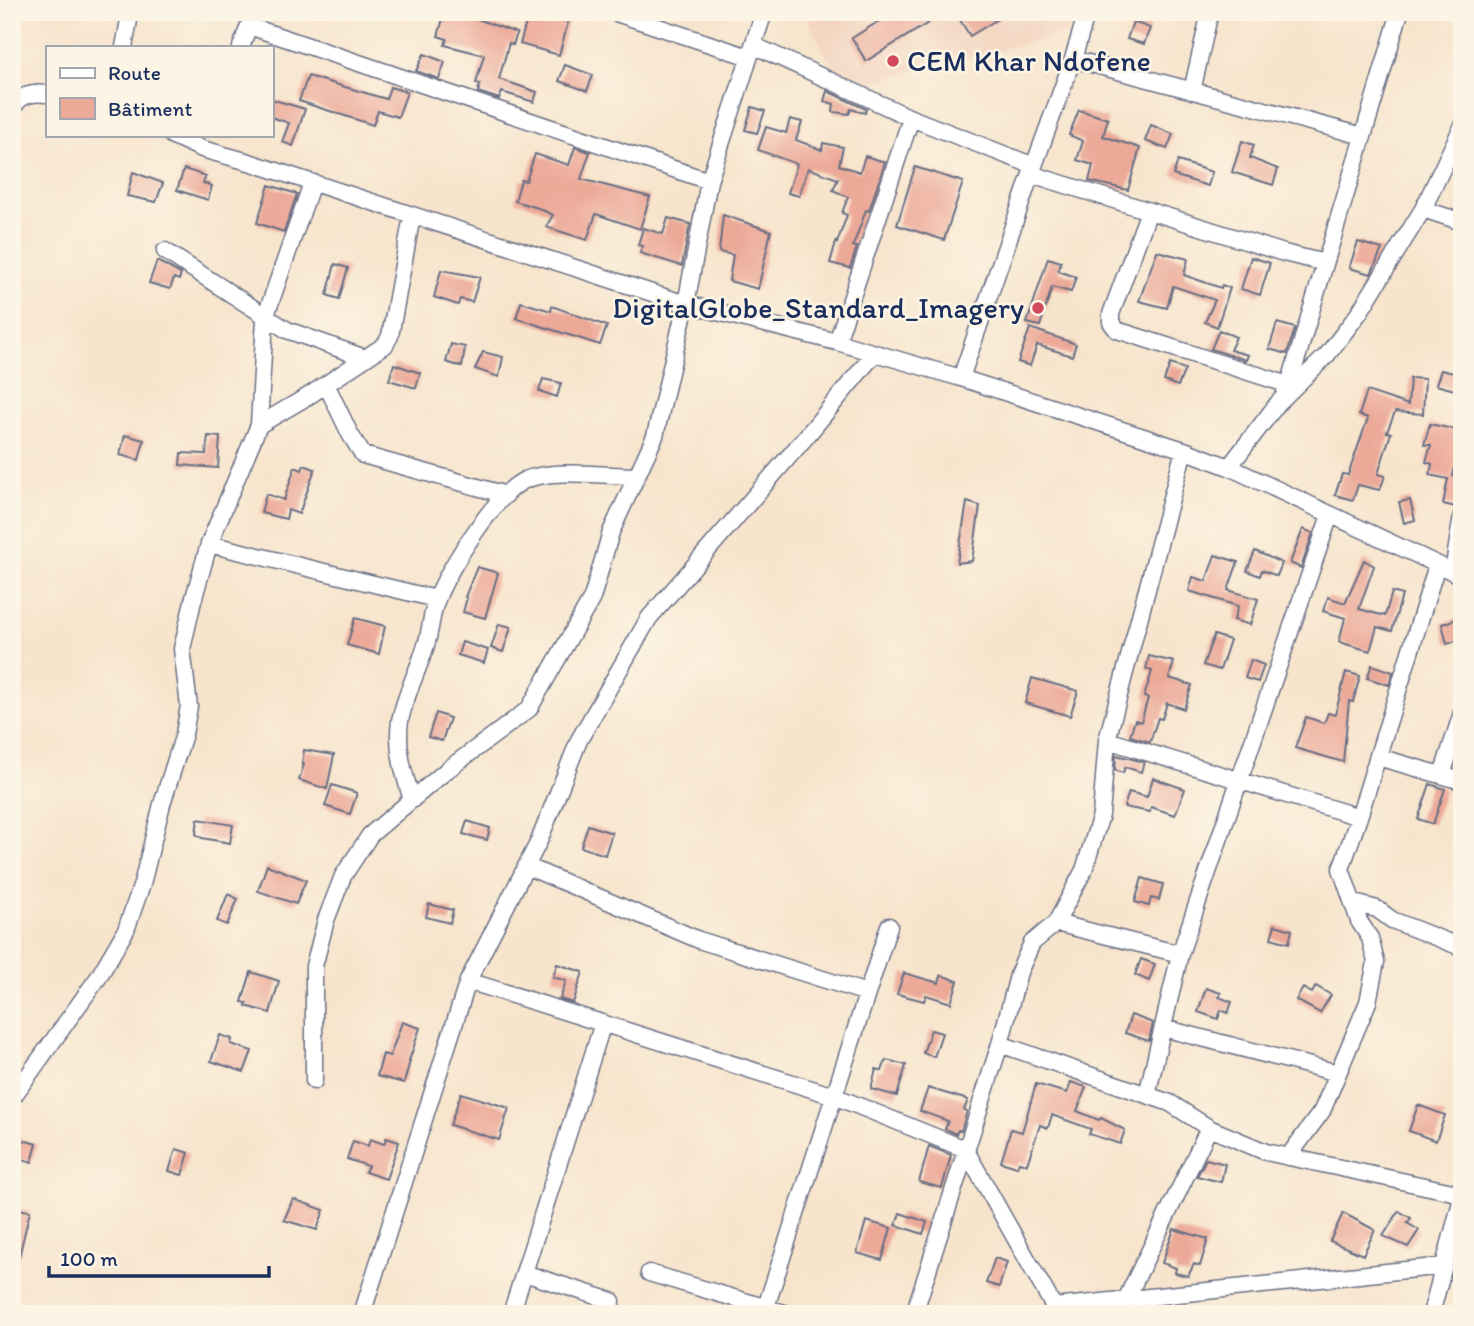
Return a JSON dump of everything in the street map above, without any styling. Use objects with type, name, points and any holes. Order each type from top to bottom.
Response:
[{"type":"street","points":[[124,46],[128,12]]},
{"type":"street","points":[[613,12],[751,51],[1032,170],[1149,211],[1325,263]]},
{"type":"street","points":[[314,1081],[314,966],[326,920],[343,876],[370,835],[447,770],[529,709],[592,598],[611,532],[655,436],[686,304],[709,181],[764,12]]},
{"type":"street","points":[[961,378],[1087,12]]},
{"type":"street","points":[[1192,90],[1210,12]]},
{"type":"street","points":[[1229,467],[1289,385],[1400,12]]},
{"type":"street","points":[[241,46],[252,19],[709,181]]},
{"type":"street","points":[[1073,59],[1363,136]]},
{"type":"street","points":[[13,107],[25,96],[46,94]]},
{"type":"street","points":[[837,342],[911,118]]},
{"type":"street","points":[[1278,403],[1327,355],[1359,313],[1423,209],[1462,127]]},
{"type":"street","points":[[176,136],[204,142],[249,162],[686,304],[837,342],[961,378],[1184,450],[1229,467],[1457,574],[1462,515]]},
{"type":"street","points":[[12,1098],[98,978],[126,930],[142,884],[162,804],[184,734],[189,706],[182,649],[209,544],[259,425],[264,318],[312,183]]},
{"type":"street","points":[[1423,209],[1462,222]]},
{"type":"street","points":[[1149,211],[1111,314],[1111,322],[1116,330],[1289,385]]},
{"type":"street","points":[[259,425],[385,345],[390,336],[412,216]]},
{"type":"street","points":[[165,251],[264,318],[287,330],[365,358]]},
{"type":"street","points":[[362,1314],[468,981],[539,841],[579,740],[649,618],[875,353]]},
{"type":"street","points":[[326,384],[363,455],[506,495]]},
{"type":"street","points":[[914,1314],[1000,1044],[1019,972],[1032,943],[1056,923],[1084,870],[1101,815],[1107,740],[1184,450]]},
{"type":"street","points":[[412,800],[399,753],[400,722],[426,645],[436,599],[474,533],[506,495],[523,481],[546,474],[637,476]]},
{"type":"street","points":[[1147,1095],[1180,954],[1330,514]]},
{"type":"street","points":[[209,544],[436,599]]},
{"type":"street","points":[[1288,1157],[1322,1111],[1368,1002],[1376,962],[1370,938],[1359,921],[1340,869],[1359,817],[1437,565]]},
{"type":"street","points":[[1442,775],[1462,713]]},
{"type":"street","points":[[1107,740],[1359,817]]},
{"type":"street","points":[[1378,757],[1462,781]]},
{"type":"street","points":[[526,866],[699,940],[867,993]]},
{"type":"street","points":[[1354,903],[1377,909],[1392,920],[1458,946],[1462,951]]},
{"type":"street","points":[[1056,923],[1180,954]]},
{"type":"street","points":[[766,1307],[888,926]]},
{"type":"street","points":[[468,981],[834,1096],[965,1149],[1056,1310],[1123,1306],[1444,1266]]},
{"type":"street","points":[[511,1314],[603,1023]]},
{"type":"street","points":[[1163,1028],[1338,1073]]},
{"type":"street","points":[[1000,1044],[1170,1102],[1209,1128],[1266,1152],[1462,1196],[1431,1314]]},
{"type":"street","points":[[1123,1306],[1209,1128]]},
{"type":"street","points":[[524,1273],[612,1301]]},
{"type":"street","points":[[649,1273],[788,1314]]},
{"type":"shaded area","name":"CEM Khar Ndofene","points":[[804,12],[1076,12],[1070,33],[843,89]]},
{"type":"building","points":[[445,12],[473,12],[471,17],[517,33],[513,45],[509,43],[499,79],[537,92],[534,102],[502,92],[499,99],[478,92],[480,84],[476,83],[484,55],[445,45],[447,39],[438,36]]},
{"type":"building","points":[[529,12],[571,12],[559,55],[520,44]]},
{"type":"building","points":[[894,12],[946,12],[866,61],[852,38]]},
{"type":"building","points":[[955,12],[1009,12],[970,36]]},
{"type":"building","points":[[1133,22],[1150,28],[1144,44],[1127,39]]},
{"type":"building","points":[[424,54],[445,62],[439,79],[416,71]]},
{"type":"building","points":[[565,65],[593,75],[587,91],[559,81]]},
{"type":"building","points":[[308,76],[386,99],[390,87],[407,92],[398,117],[378,111],[373,125],[299,101]]},
{"type":"building","points":[[827,91],[866,109],[865,113],[851,109],[849,114],[833,112],[834,104],[824,101]]},
{"type":"building","points":[[273,100],[305,109],[293,146],[282,142],[289,123],[273,118]]},
{"type":"building","points":[[752,107],[765,111],[757,133],[745,130]]},
{"type":"building","points":[[1079,110],[1108,119],[1103,136],[1140,148],[1128,190],[1089,181],[1093,165],[1077,160],[1083,141],[1069,135]]},
{"type":"building","points":[[790,119],[802,122],[796,140],[822,150],[823,143],[843,147],[839,165],[860,172],[865,156],[885,162],[869,211],[866,210],[853,246],[857,247],[850,268],[830,263],[847,215],[842,213],[848,197],[833,190],[838,179],[808,168],[799,196],[788,193],[797,164],[758,150],[766,127],[786,133]]},
{"type":"building","points":[[1151,125],[1173,134],[1167,149],[1145,141]]},
{"type":"building","points":[[1242,141],[1254,145],[1250,158],[1278,169],[1273,185],[1232,172]]},
{"type":"building","points":[[575,147],[590,152],[581,179],[650,197],[640,229],[596,214],[587,240],[546,227],[553,215],[515,201],[521,180],[526,181],[535,154],[569,165]]},
{"type":"building","points":[[1178,161],[1212,172],[1208,186],[1173,175]]},
{"type":"building","points":[[915,167],[963,182],[944,240],[897,225]]},
{"type":"building","points":[[184,169],[206,176],[203,183],[212,186],[208,200],[177,190]]},
{"type":"building","points":[[133,172],[163,183],[156,202],[127,196]]},
{"type":"building","points":[[269,185],[297,194],[284,232],[257,223]]},
{"type":"building","points":[[723,215],[771,231],[758,289],[729,281],[733,255],[719,252]]},
{"type":"building","points":[[668,218],[690,224],[682,266],[640,253],[642,246],[638,245],[643,228],[663,234]]},
{"type":"building","points":[[1358,242],[1382,249],[1371,274],[1349,268]]},
{"type":"building","points":[[1157,251],[1188,259],[1184,275],[1221,288],[1222,285],[1230,288],[1217,327],[1205,322],[1215,300],[1173,286],[1167,308],[1139,301]]},
{"type":"building","points":[[1251,257],[1270,263],[1260,295],[1241,289]]},
{"type":"building","points":[[1048,258],[1061,262],[1058,271],[1076,277],[1071,292],[1052,287],[1040,326],[1027,323]]},
{"type":"building","points":[[157,261],[181,274],[179,280],[174,278],[170,289],[149,283]]},
{"type":"building","points":[[335,264],[348,268],[339,299],[327,295]]},
{"type":"building","points":[[441,270],[480,277],[472,302],[460,299],[458,305],[434,297]]},
{"type":"building","points":[[521,302],[551,311],[552,306],[607,326],[600,345],[516,318]]},
{"type":"building","points":[[1277,323],[1295,328],[1287,354],[1269,349]]},
{"type":"building","points":[[1030,328],[1076,344],[1072,356],[1037,345],[1030,366],[1018,362]]},
{"type":"building","points":[[1219,330],[1236,337],[1230,350],[1248,355],[1246,360],[1211,349]]},
{"type":"building","points":[[451,344],[465,347],[462,367],[446,362]]},
{"type":"building","points":[[483,352],[503,357],[499,377],[475,369]]},
{"type":"building","points":[[394,364],[420,373],[416,388],[389,380]]},
{"type":"building","points":[[1170,364],[1185,369],[1178,386],[1164,381]]},
{"type":"building","points":[[1441,370],[1462,375],[1462,392],[1436,385]]},
{"type":"building","points":[[1410,378],[1425,379],[1423,414],[1395,412],[1387,432],[1391,433],[1378,474],[1385,476],[1380,490],[1358,485],[1353,500],[1335,495],[1342,474],[1348,475],[1368,418],[1359,415],[1367,391],[1408,405]]},
{"type":"building","points":[[543,379],[561,383],[557,397],[539,391]]},
{"type":"building","points":[[1430,424],[1462,431],[1462,451],[1457,457],[1453,476],[1462,477],[1456,507],[1443,504],[1448,479],[1430,475],[1432,464],[1426,462],[1431,445],[1424,445]]},
{"type":"building","points":[[125,435],[144,440],[139,460],[120,455]]},
{"type":"building","points":[[208,436],[220,437],[218,468],[180,465],[181,453],[206,454]]},
{"type":"building","points":[[304,465],[315,469],[299,514],[288,510],[286,519],[261,513],[266,494],[284,500],[295,467],[302,470]]},
{"type":"building","points":[[1410,500],[1415,520],[1404,523],[1399,502]]},
{"type":"building","points":[[967,502],[980,506],[972,561],[957,563]]},
{"type":"building","points":[[1303,529],[1313,533],[1301,568],[1290,563]]},
{"type":"building","points":[[1255,551],[1282,563],[1277,576],[1262,570],[1260,576],[1247,571]]},
{"type":"building","points":[[1215,555],[1238,562],[1228,590],[1258,599],[1250,625],[1234,620],[1238,606],[1189,591],[1193,577],[1206,581]]},
{"type":"building","points":[[1364,560],[1374,566],[1359,609],[1385,616],[1392,592],[1402,595],[1392,631],[1377,627],[1370,651],[1339,642],[1345,618],[1323,611],[1328,597],[1345,603]]},
{"type":"building","points":[[477,567],[498,573],[485,618],[463,612],[467,598],[465,597]]},
{"type":"building","points":[[1462,617],[1462,639],[1447,644],[1442,624]]},
{"type":"building","points":[[355,618],[385,626],[379,654],[347,645]]},
{"type":"building","points":[[499,624],[511,627],[503,652],[491,648]]},
{"type":"building","points":[[1214,635],[1230,640],[1220,670],[1203,665]]},
{"type":"building","points":[[462,642],[488,650],[484,663],[458,655]]},
{"type":"building","points":[[1149,656],[1174,662],[1169,678],[1192,685],[1184,709],[1167,703],[1162,719],[1158,718],[1150,742],[1130,736],[1135,720],[1141,722],[1148,698],[1144,697],[1152,671],[1146,669]]},
{"type":"building","points":[[1251,660],[1264,665],[1258,682],[1245,678]]},
{"type":"building","points":[[1372,665],[1393,672],[1389,685],[1367,678]]},
{"type":"building","points":[[1346,672],[1360,676],[1353,702],[1349,701],[1343,762],[1295,748],[1306,717],[1324,723],[1328,713],[1335,715]]},
{"type":"building","points":[[1032,678],[1078,691],[1070,716],[1025,703]]},
{"type":"building","points":[[436,713],[450,718],[442,741],[428,737]]},
{"type":"building","points":[[304,750],[334,755],[327,789],[299,780],[304,764]]},
{"type":"building","points":[[1116,755],[1144,762],[1141,772],[1125,767],[1123,773],[1115,770]]},
{"type":"building","points":[[1153,778],[1185,789],[1175,815],[1151,807],[1150,812],[1124,807],[1129,792],[1147,797]]},
{"type":"building","points":[[1430,784],[1445,789],[1433,824],[1418,819]]},
{"type":"building","points":[[332,785],[357,793],[350,814],[325,806]]},
{"type":"building","points":[[198,819],[233,825],[230,843],[202,838],[196,834]]},
{"type":"building","points":[[467,821],[490,828],[487,840],[463,834]]},
{"type":"building","points":[[588,825],[612,833],[605,855],[581,847]]},
{"type":"building","points":[[267,865],[306,880],[296,904],[258,891]]},
{"type":"building","points":[[1142,878],[1163,884],[1159,900],[1151,898],[1149,906],[1135,902]]},
{"type":"building","points":[[228,894],[238,899],[227,925],[217,921]]},
{"type":"building","points":[[429,904],[453,910],[450,923],[426,917]]},
{"type":"building","points":[[1275,925],[1292,930],[1289,943],[1271,938]]},
{"type":"building","points":[[1141,959],[1155,964],[1149,981],[1135,975]]},
{"type":"building","points":[[557,964],[583,972],[573,1003],[560,999],[566,981],[553,977]]},
{"type":"building","points":[[251,972],[279,981],[270,1013],[246,1006],[247,1003],[242,1002]]},
{"type":"building","points":[[904,973],[939,983],[941,975],[958,981],[951,1003],[926,995],[924,1001],[897,994]]},
{"type":"building","points":[[1316,986],[1331,995],[1320,1013],[1296,1000],[1303,988],[1312,993]]},
{"type":"building","points":[[1206,988],[1221,993],[1219,997],[1232,1002],[1228,1013],[1221,1010],[1218,1019],[1198,1012]]},
{"type":"building","points":[[1131,1015],[1153,1023],[1149,1041],[1125,1033]]},
{"type":"building","points":[[402,1022],[420,1028],[404,1083],[377,1076],[383,1054],[390,1056]]},
{"type":"building","points":[[931,1030],[942,1033],[934,1057],[923,1053]]},
{"type":"building","points":[[220,1035],[232,1039],[231,1044],[252,1051],[244,1072],[211,1061]]},
{"type":"building","points":[[886,1060],[906,1065],[897,1096],[871,1089],[876,1069],[882,1071]]},
{"type":"building","points":[[1071,1082],[1086,1087],[1077,1111],[1099,1120],[1101,1118],[1125,1130],[1120,1144],[1089,1134],[1091,1129],[1052,1115],[1048,1128],[1040,1125],[1027,1164],[1019,1162],[1017,1167],[1001,1162],[1011,1129],[1022,1132],[1036,1084],[1067,1093]]},
{"type":"building","points":[[928,1088],[968,1100],[961,1131],[958,1130],[956,1134],[945,1129],[948,1121],[920,1111]]},
{"type":"building","points":[[461,1093],[509,1108],[499,1140],[450,1125]]},
{"type":"building","points":[[1418,1105],[1445,1115],[1436,1141],[1409,1131]]},
{"type":"building","points":[[12,1137],[37,1144],[32,1162],[12,1156]]},
{"type":"building","points":[[386,1138],[399,1142],[386,1179],[365,1172],[368,1166],[347,1159],[353,1141],[368,1146],[370,1139],[384,1144]]},
{"type":"building","points":[[929,1146],[951,1155],[942,1188],[919,1182]]},
{"type":"building","points":[[176,1149],[189,1153],[182,1175],[169,1171]]},
{"type":"building","points":[[1206,1159],[1225,1164],[1221,1182],[1197,1176]]},
{"type":"building","points":[[293,1199],[324,1210],[317,1230],[284,1220]]},
{"type":"building","points":[[12,1208],[30,1211],[16,1269],[12,1268]]},
{"type":"building","points":[[1399,1211],[1411,1218],[1407,1223],[1419,1230],[1408,1247],[1383,1236]]},
{"type":"building","points":[[900,1213],[927,1222],[923,1234],[896,1225]]},
{"type":"building","points":[[1343,1213],[1375,1230],[1363,1255],[1330,1241]]},
{"type":"building","points":[[866,1221],[891,1228],[882,1260],[857,1253]]},
{"type":"building","points":[[1174,1229],[1208,1239],[1200,1266],[1194,1264],[1188,1276],[1175,1273],[1176,1268],[1162,1263]]},
{"type":"building","points":[[995,1258],[1007,1262],[999,1287],[986,1283]]},
{"type":"place","name":"CEM Khar Ndofene","points":[[893,61]]},
{"type":"place","name":"DigitalGlobe_Standard_Imagery","points":[[1038,308]]}]
